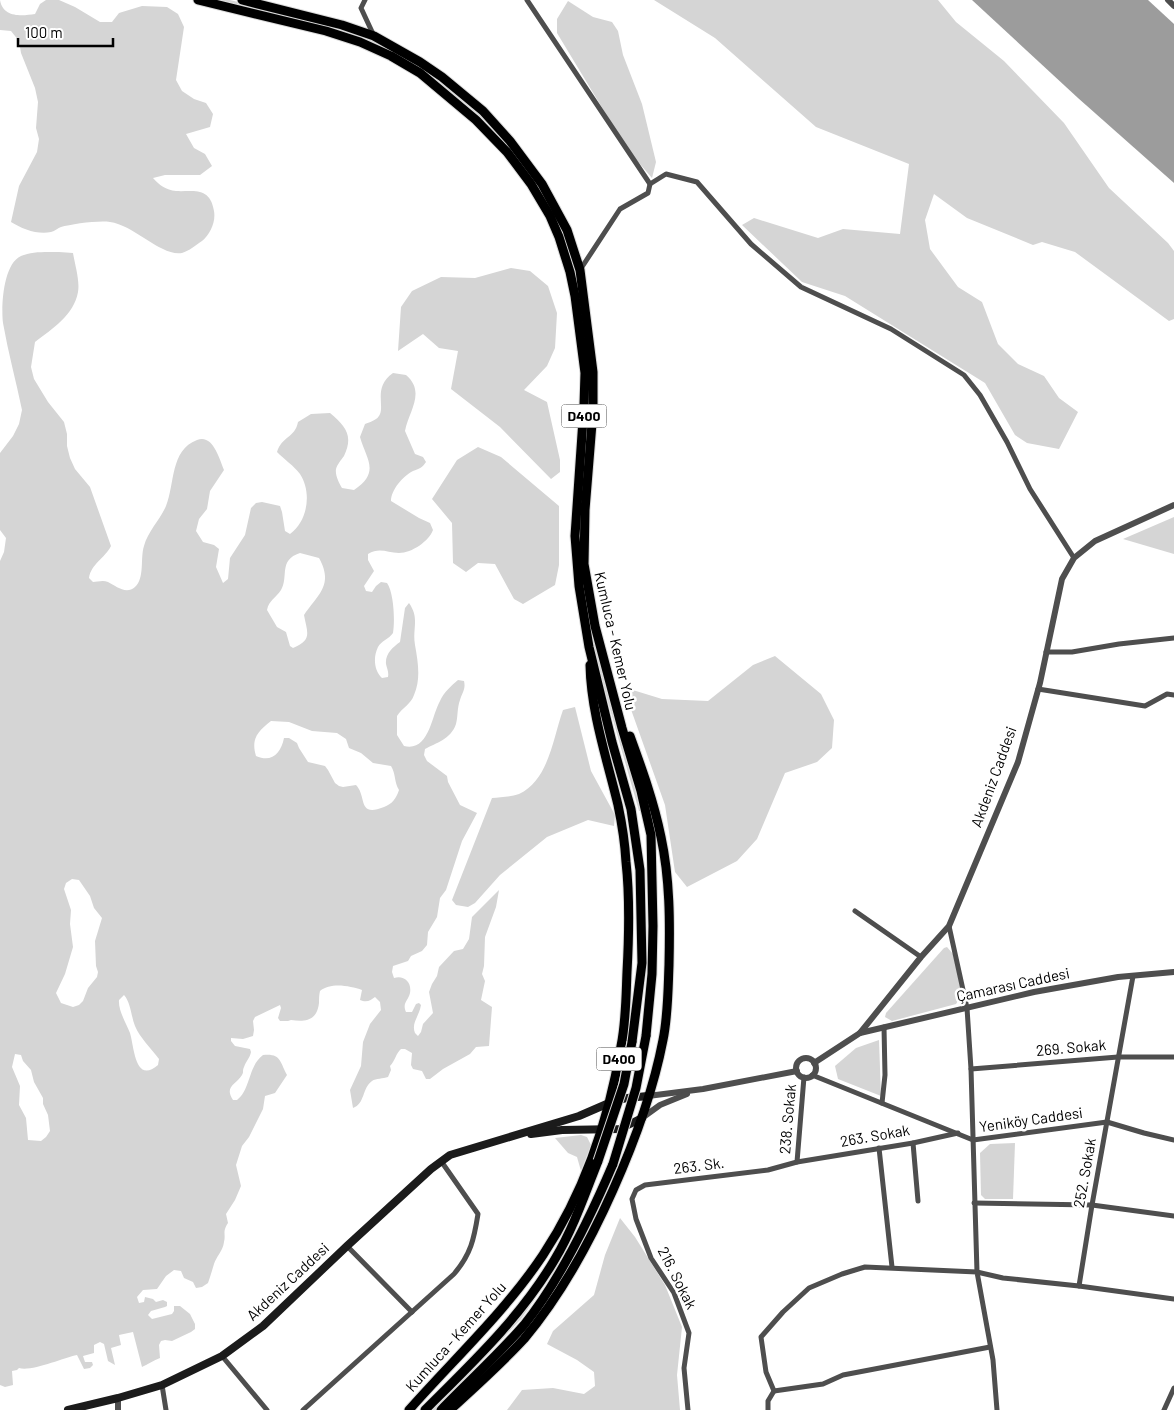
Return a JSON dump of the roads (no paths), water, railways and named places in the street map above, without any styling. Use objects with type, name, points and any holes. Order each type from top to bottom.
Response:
[{"type":"highway","name":"Kumluca - Kemer Yolu","points":[[198,0],[326,31],[360,42],[391,56],[420,73],[476,120],[497,141],[531,184],[550,216],[565,254],[575,296],[585,373],[575,536],[579,586],[589,647],[631,810],[640,870],[642,963],[632,1042],[624,1084],[598,1162],[555,1259],[517,1314],[468,1368],[425,1410]]},
{"type":"highway","name":"Kumluca - Kemer Yolu","points":[[242,0],[342,25],[374,36],[442,77],[483,111],[506,136],[542,184],[566,230],[580,270],[593,382],[593,411],[585,510],[584,564],[595,626],[641,790],[651,835],[653,945],[652,983],[646,1036],[636,1088],[613,1164],[595,1206],[556,1278],[540,1304],[523,1326],[441,1410]]},
{"type":"highway","name":"Kumluca - Kemer Yolu","points":[[409,1410],[442,1373],[476,1340],[516,1292],[543,1255],[573,1200],[601,1130],[609,1103],[622,1044],[625,1011],[629,937],[627,864],[623,828],[590,686],[589,647]]},
{"type":"highway","points":[[450,1410],[524,1339],[560,1291],[594,1234],[627,1159],[642,1118],[663,1039],[668,990],[670,909],[661,838],[652,802],[623,714],[610,684]]},
{"type":"main road","name":"Akdeniz Caddesi","points":[[68,1410],[162,1385],[222,1356],[263,1326],[347,1246],[450,1154],[579,1116],[609,1103],[627,1098],[648,1096]]},
{"type":"main road","name":"Akdeniz Caddesi","points":[[505,1137],[562,1130],[620,1129],[642,1118]]},
{"type":"street","points":[[365,0],[361,8],[374,36]]},
{"type":"street","points":[[527,0],[650,184],[648,194],[620,209],[580,270]]},
{"type":"street","points":[[1168,0],[1174,6]]},
{"type":"street","points":[[650,184],[666,174],[697,182],[751,244],[801,287],[891,328],[964,375],[980,395],[1007,442],[1030,489],[1074,558]]},
{"type":"street","name":"Akdeniz Caddesi","points":[[814,1062],[860,1033],[921,957],[949,926],[1018,762],[1038,689],[1062,579],[1074,558],[1095,541],[1174,505]]},
{"type":"street","points":[[1046,652],[1072,652],[1119,644],[1174,638]]},
{"type":"street","points":[[1038,689],[1145,706],[1167,694],[1174,695]]},
{"type":"street","points":[[855,911],[921,957]]},
{"type":"street","points":[[949,926],[967,1008],[971,1069],[977,1272],[993,1360],[997,1410]]},
{"type":"street","name":"Çamarası Caddesi","points":[[860,1033],[1034,992],[1118,977],[1174,972]]},
{"type":"street","name":"252. Sokak","points":[[1079,1286],[1133,976]]},
{"type":"street","points":[[882,1103],[885,1075],[884,1027]]},
{"type":"street","name":"269. Sokak","points":[[971,1069],[1118,1057],[1174,1057]]},
{"type":"street","points":[[806,1058],[814,1062],[816,1067],[812,1076],[804,1077],[797,1071],[796,1066],[802,1059],[806,1058]]},
{"type":"street","name":"Akdeniz Caddesi","points":[[648,1096],[703,1089],[797,1071]]},
{"type":"street","name":"Yeniköy Caddesi","points":[[812,1076],[973,1140],[1107,1122],[1174,1140]]},
{"type":"street","name":"238. Sokak","points":[[797,1162],[804,1077]]},
{"type":"street","name":"Akdeniz Caddesi","points":[[642,1118],[660,1105],[703,1089]]},
{"type":"street","name":"263. Sokak","points":[[797,1162],[913,1143],[958,1133]]},
{"type":"street","points":[[913,1143],[918,1201]]},
{"type":"street","points":[[879,1148],[892,1267]]},
{"type":"street","points":[[303,1410],[454,1274],[465,1261],[476,1228],[478,1214],[441,1161]]},
{"type":"street","name":"263. Sk.","points":[[636,1219],[632,1199],[633,1194],[640,1187],[768,1170],[797,1162]]},
{"type":"street","points":[[974,1203],[1092,1205],[1174,1216]]},
{"type":"street","name":"216. Sokak","points":[[636,1219],[650,1258],[670,1286],[687,1326],[689,1334],[684,1368],[688,1410]]},
{"type":"street","points":[[347,1246],[412,1312]]},
{"type":"street","points":[[774,1391],[766,1372],[761,1337],[783,1312],[810,1288],[842,1274],[865,1267],[977,1272],[1003,1278],[1174,1299]]},
{"type":"street","points":[[774,1391],[823,1384],[843,1375],[990,1347]]},
{"type":"street","points":[[222,1356],[267,1410]]},
{"type":"street","points":[[162,1385],[166,1410]]},
{"type":"street","points":[[1164,1410],[1174,1388]]},
{"type":"street","points":[[768,1410],[768,1402],[774,1391]]},
{"type":"street","points":[[118,1398],[118,1410]]}]
